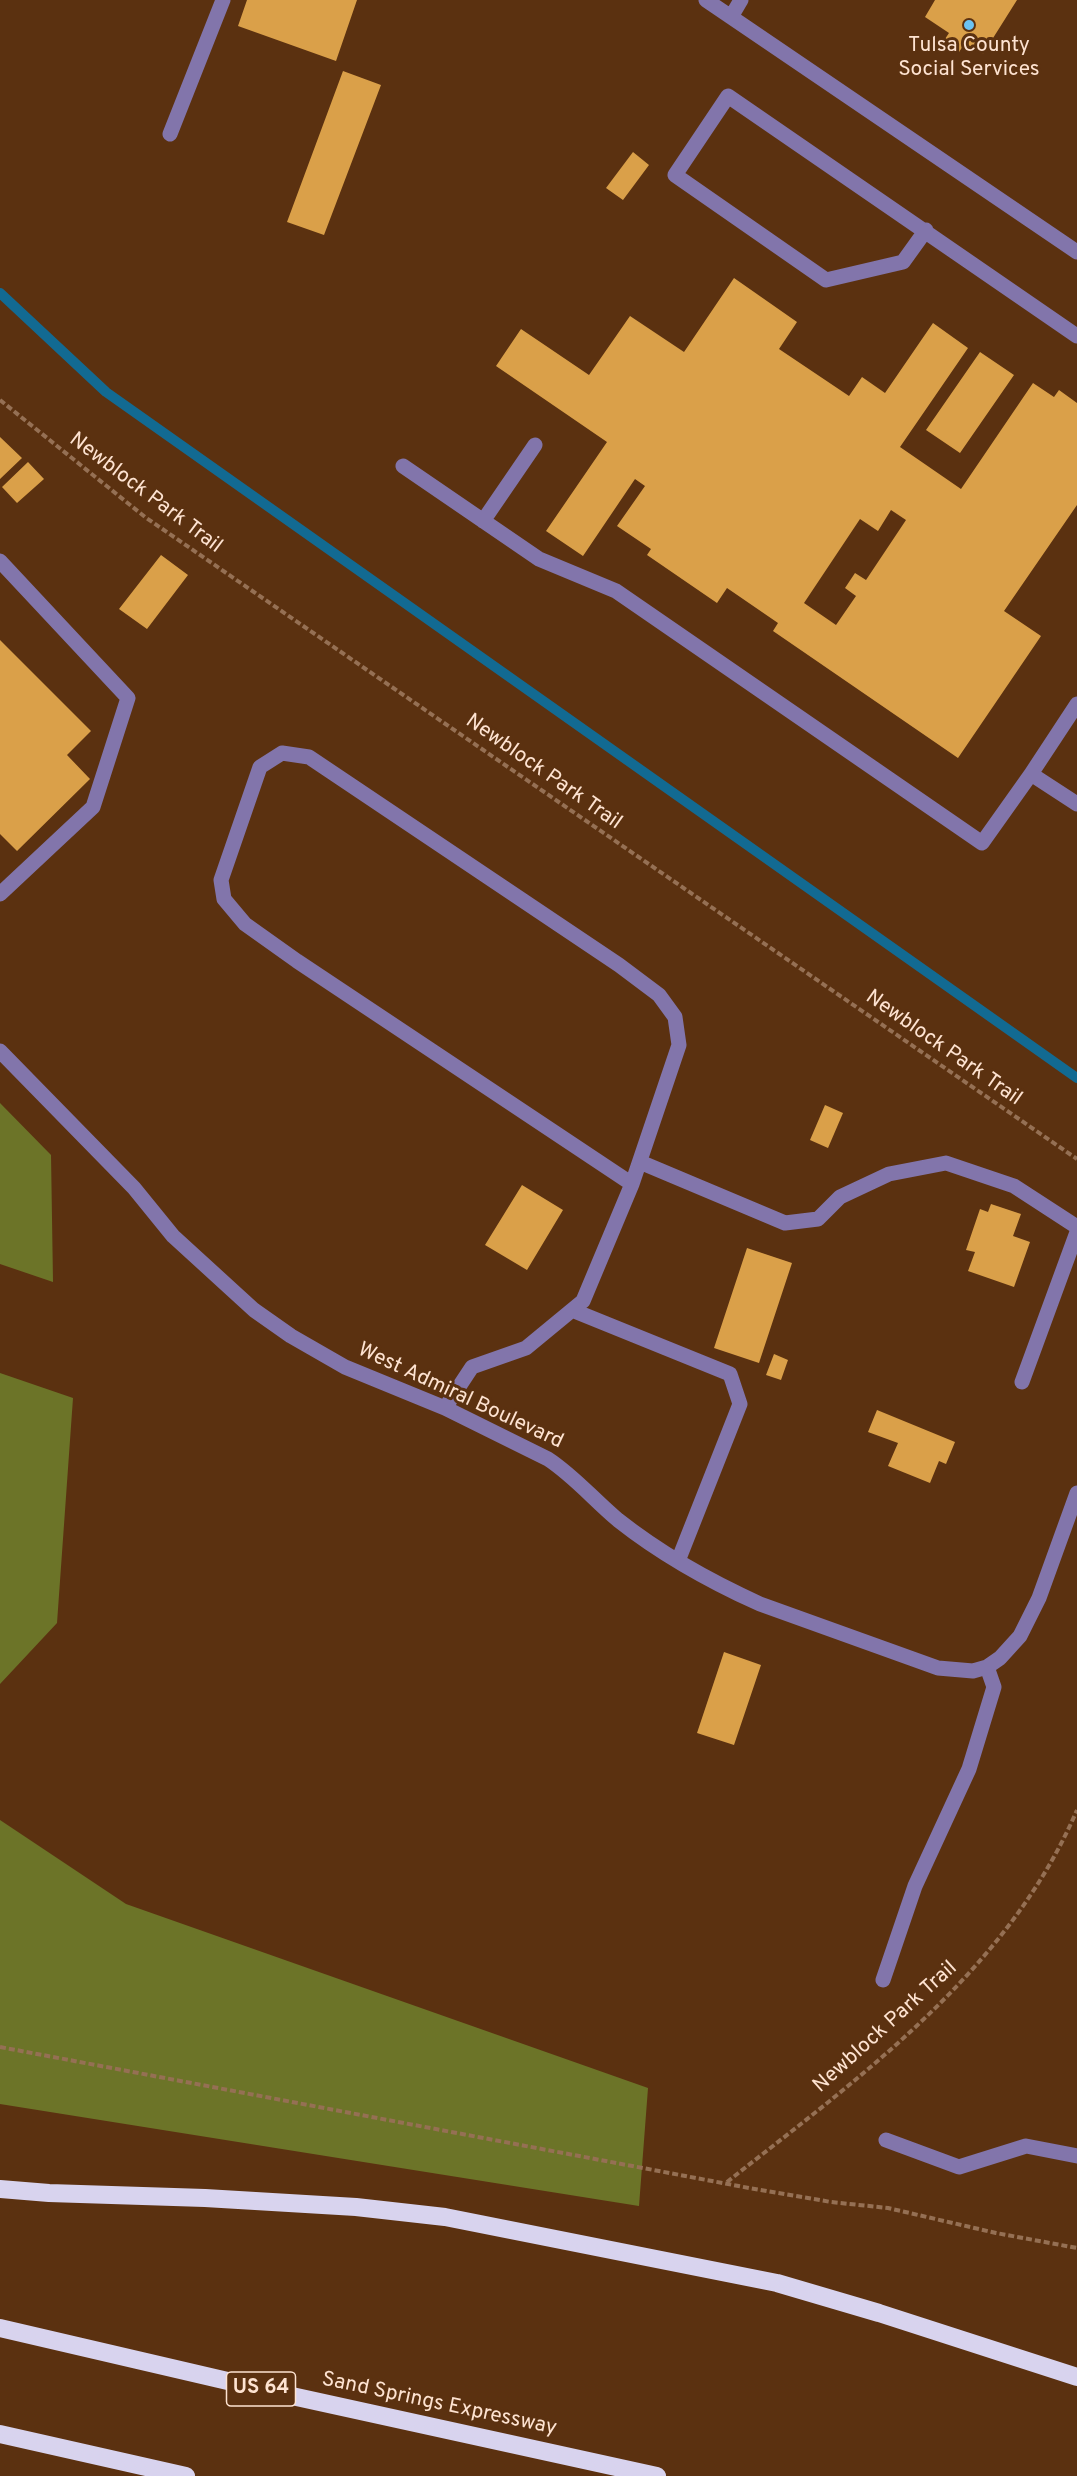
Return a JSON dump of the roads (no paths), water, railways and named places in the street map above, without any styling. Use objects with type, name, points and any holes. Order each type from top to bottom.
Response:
[{"type":"highway","points":[[0,2189],[356,2207],[445,2217],[777,2283],[879,2313],[1077,2377]]},
{"type":"highway","name":"Sand Springs Expressway","points":[[0,2328],[292,2396],[657,2476]]},
{"type":"highway","points":[[0,2434],[186,2476]]},
{"type":"street","points":[[170,134],[224,0]]},
{"type":"street","points":[[706,0],[1077,252]]},
{"type":"street","points":[[731,17],[741,0]]},
{"type":"street","points":[[926,230],[903,262],[826,280],[675,175],[728,96],[926,230],[1077,336]]},
{"type":"street","points":[[483,521],[535,445]]},
{"type":"street","points":[[403,466],[539,559],[616,591],[982,843],[1077,704]]},
{"type":"street","points":[[0,561],[128,698],[93,807],[0,894]]},
{"type":"street","points":[[445,1408],[472,1367],[526,1348],[583,1301],[632,1184],[679,1045],[675,1017],[659,995],[619,965],[309,757],[282,753],[260,767],[221,880],[224,899],[245,924],[632,1184]]},
{"type":"street","points":[[1031,774],[1077,804]]},
{"type":"street","name":"West Admiral Boulevard","points":[[0,1051],[134,1188],[173,1236],[254,1310],[291,1336],[345,1367],[445,1408],[562,1468],[615,1518],[658,1551],[734,1592],[760,1604],[906,1657],[955,1671],[973,1671],[987,1667]]},
{"type":"street","points":[[640,1162],[785,1223],[818,1219],[840,1197],[889,1174],[946,1163],[1014,1186],[1077,1227]]},
{"type":"street","points":[[1022,1382],[1077,1232]]},
{"type":"street","points":[[572,1310],[730,1374],[740,1404],[678,1561]]},
{"type":"street","points":[[883,1980],[915,1886],[969,1769],[994,1687],[987,1667],[1000,1658],[1020,1636],[1039,1598],[1077,1493]]},
{"type":"street","points":[[886,2140],[959,2166],[1026,2146],[1077,2156]]},
{"type":"waterway","points":[[0,293],[106,392],[1077,1078]]},
{"type":"place","name":"Tulsa County Social Services","points":[[969,25]]}]
